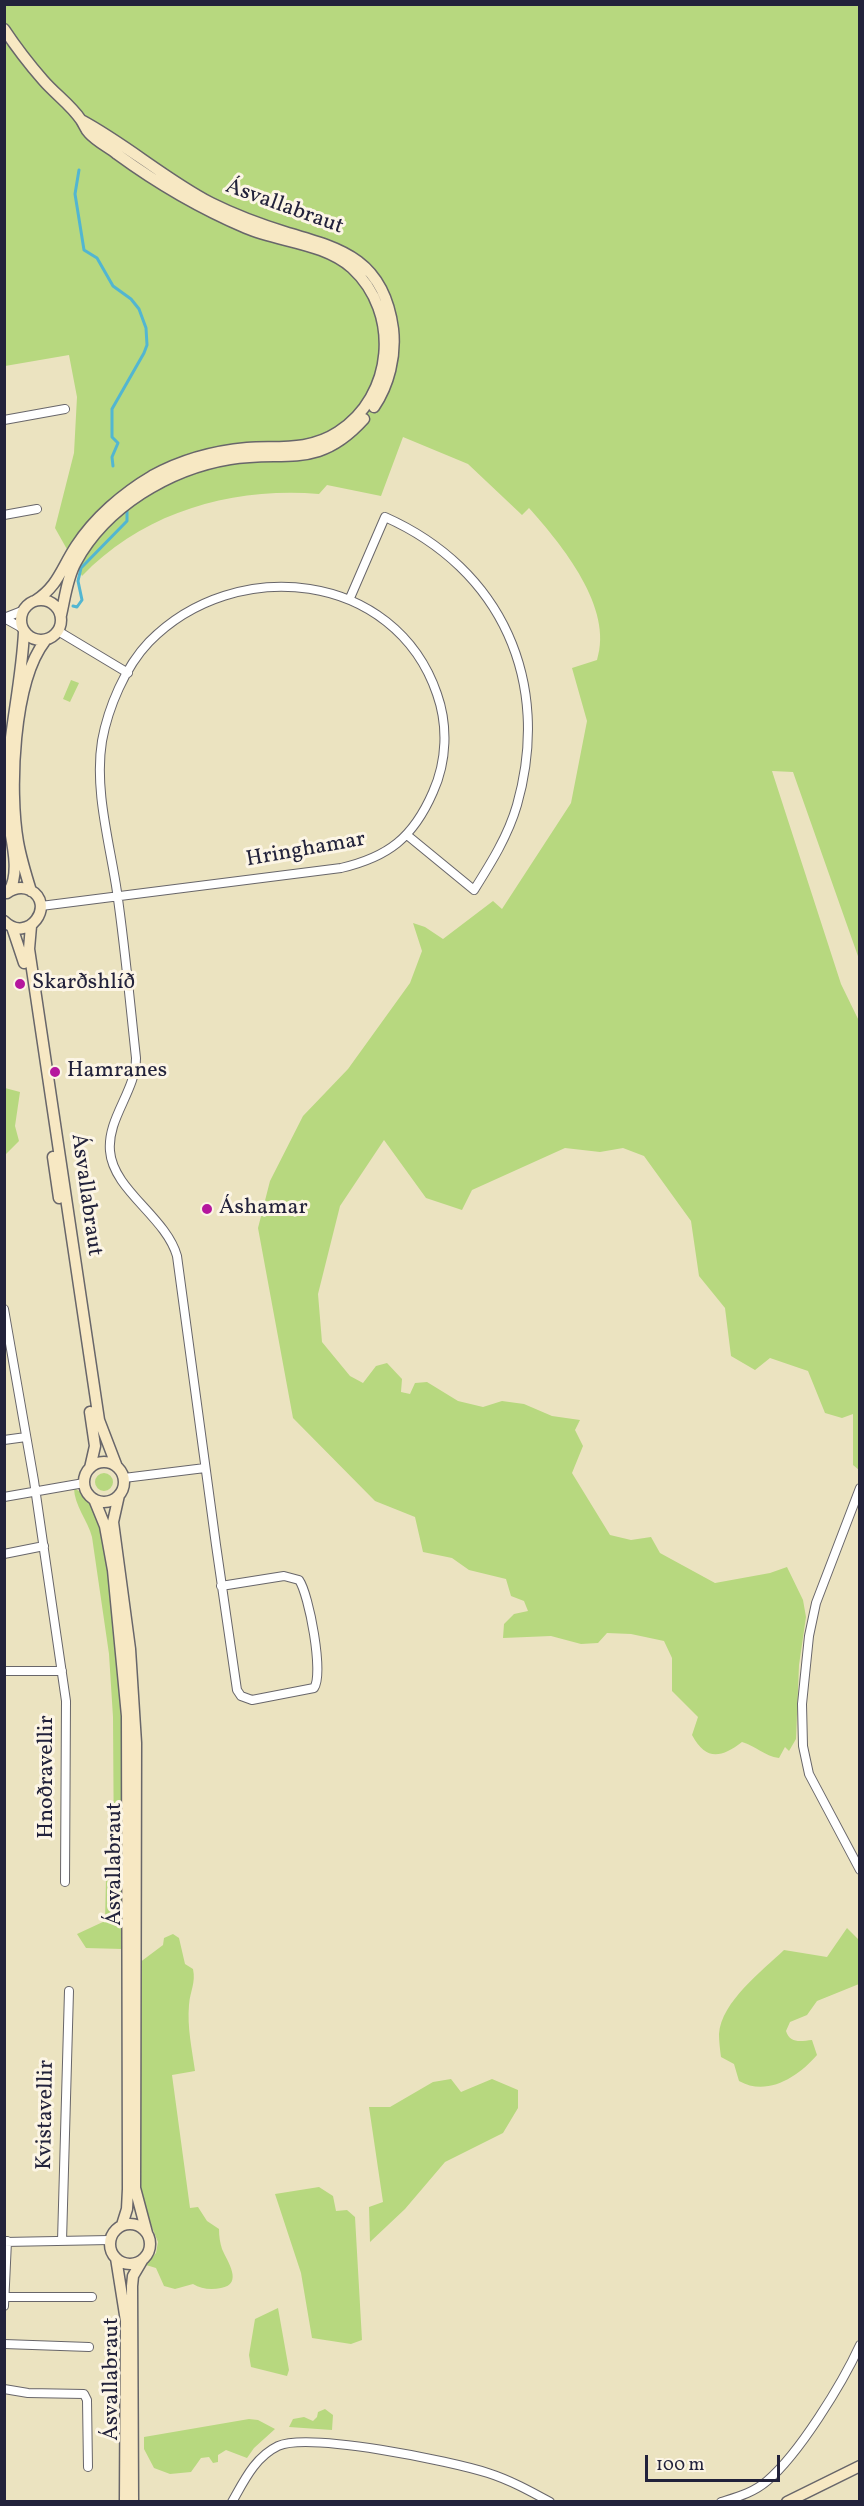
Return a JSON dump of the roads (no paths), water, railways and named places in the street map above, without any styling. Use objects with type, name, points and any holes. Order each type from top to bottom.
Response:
[{"type":"main road","name":"Ásvallabraut","points":[[4,29],[42,80],[81,120],[177,184],[213,204],[255,221],[333,246],[353,256],[371,275],[384,297],[391,320],[393,345],[390,369],[383,392],[370,412],[343,439],[321,450],[298,457],[243,458],[215,462],[170,478],[131,501],[102,526],[87,544],[75,564],[61,615]]},
{"type":"main road","name":"Ásvallabraut","points":[[35,601],[50,591],[76,545],[92,526],[124,495],[152,477],[171,467],[211,453],[246,448],[297,447],[320,442],[340,431],[359,415],[372,396],[381,374],[384,352],[384,330],[379,308],[370,290],[350,267],[324,252],[249,230],[199,208],[101,143],[88,133],[81,120]]},
{"type":"main road","points":[[7,893],[14,879],[14,867],[8,818],[6,770],[23,630],[22,612],[35,601],[48,601],[61,615],[58,631],[45,640],[36,652],[30,669],[15,749],[17,840],[31,891],[41,906],[39,917],[31,926],[8,924]]},
{"type":"main road","points":[[23,630],[34,640],[45,640]]},
{"type":"main road","points":[[7,893],[20,888],[31,891]]},
{"type":"main road","name":"Ásvallabraut","points":[[8,924],[20,945],[27,975],[95,1439],[90,1468]]},
{"type":"main road","name":"Ásvallabraut","points":[[31,926],[29,949],[99,1420],[117,1467]]},
{"type":"main road","points":[[106,1462],[117,1467],[124,1478],[119,1495],[109,1501],[94,1499],[87,1492],[84,1483],[90,1468],[106,1462]]},
{"type":"main road","name":"Ásvallabraut","points":[[119,1495],[113,1522],[130,1649],[135,1743],[135,2188],[147,2233]]},
{"type":"main road","name":"Ásvallabraut","points":[[94,1499],[105,1526],[113,1570],[127,1716],[128,2188],[127,2209],[122,2225]]},
{"type":"main road","points":[[133,2224],[147,2233],[150,2247],[143,2259],[127,2264],[116,2258],[110,2240],[122,2225],[133,2224]]},
{"type":"main road","name":"Ásvallabraut","points":[[116,2258],[126,2321],[125,2502]]},
{"type":"main road","name":"Ásvallabraut","points":[[133,2502],[132,2286],[133,2276],[143,2259]]},
{"type":"main road","points":[[787,2502],[860,2466]]},
{"type":"street","points":[[4,420],[65,409]]},
{"type":"street","points":[[4,515],[37,509]]},
{"type":"street","points":[[350,598],[385,517],[416,531],[434,543],[482,588],[499,614],[522,671],[528,741],[524,777],[517,807],[506,835],[493,861],[474,890],[407,835]]},
{"type":"street","name":"Hringhamar","points":[[41,906],[118,897],[340,868],[372,861],[385,854],[407,835],[425,811],[439,779],[445,745],[442,708],[431,676],[410,642],[383,618],[350,598],[322,591],[292,588],[257,589],[226,594],[206,602],[165,628],[139,654],[128,673],[105,727],[99,768],[118,897]]},
{"type":"street","points":[[4,618],[22,612]]},
{"type":"street","points":[[4,618],[23,630]]},
{"type":"street","points":[[58,631],[128,673]]},
{"type":"street","points":[[118,897],[136,1058],[134,1076],[110,1142],[113,1166],[170,1238],[177,1256],[221,1586],[237,1690],[241,1696],[252,1700],[314,1688],[318,1677],[315,1648],[306,1593],[299,1580],[284,1576],[221,1586]]},
{"type":"street","name":"Hnoðravellir","points":[[4,1309],[8,1347],[36,1491],[62,1671],[67,1741],[65,1882]]},
{"type":"street","points":[[4,1440],[26,1437]]},
{"type":"street","points":[[124,1478],[205,1468]]},
{"type":"street","points":[[4,1497],[84,1483]]},
{"type":"street","points":[[860,1488],[816,1603],[809,1636],[802,1704],[803,1746],[809,1774],[860,1870]]},
{"type":"street","points":[[4,1554],[44,1546]]},
{"type":"street","points":[[4,1671],[62,1671]]},
{"type":"street","name":"Kvistavellir","points":[[62,2241],[69,1991]]},
{"type":"street","points":[[4,2306],[6,2241],[110,2240]]},
{"type":"street","points":[[5,2297],[92,2297]]},
{"type":"street","points":[[4,2343],[89,2347]]},
{"type":"street","points":[[721,2502],[758,2487],[781,2467],[820,2414],[860,2345]]},
{"type":"street","points":[[4,2389],[28,2393],[84,2394],[87,2400],[88,2467]]},
{"type":"street","points":[[232,2502],[265,2454],[276,2447],[297,2441],[345,2445],[467,2467],[505,2480],[550,2502]]},
{"type":"waterway","points":[[79,170],[75,194],[84,250],[97,258],[113,286],[131,299],[139,309],[146,328],[147,345],[144,353],[112,409],[112,437],[118,443],[112,457],[113,466]]},
{"type":"waterway","points":[[73,606],[77,607],[82,600],[78,581],[81,568],[127,521],[127,511]]},
{"type":"place","name":"Skarðshlíð","points":[[20,984]]},
{"type":"place","name":"Hamranes","points":[[55,1072]]},
{"type":"place","name":"Áshamar","points":[[207,1209]]}]
